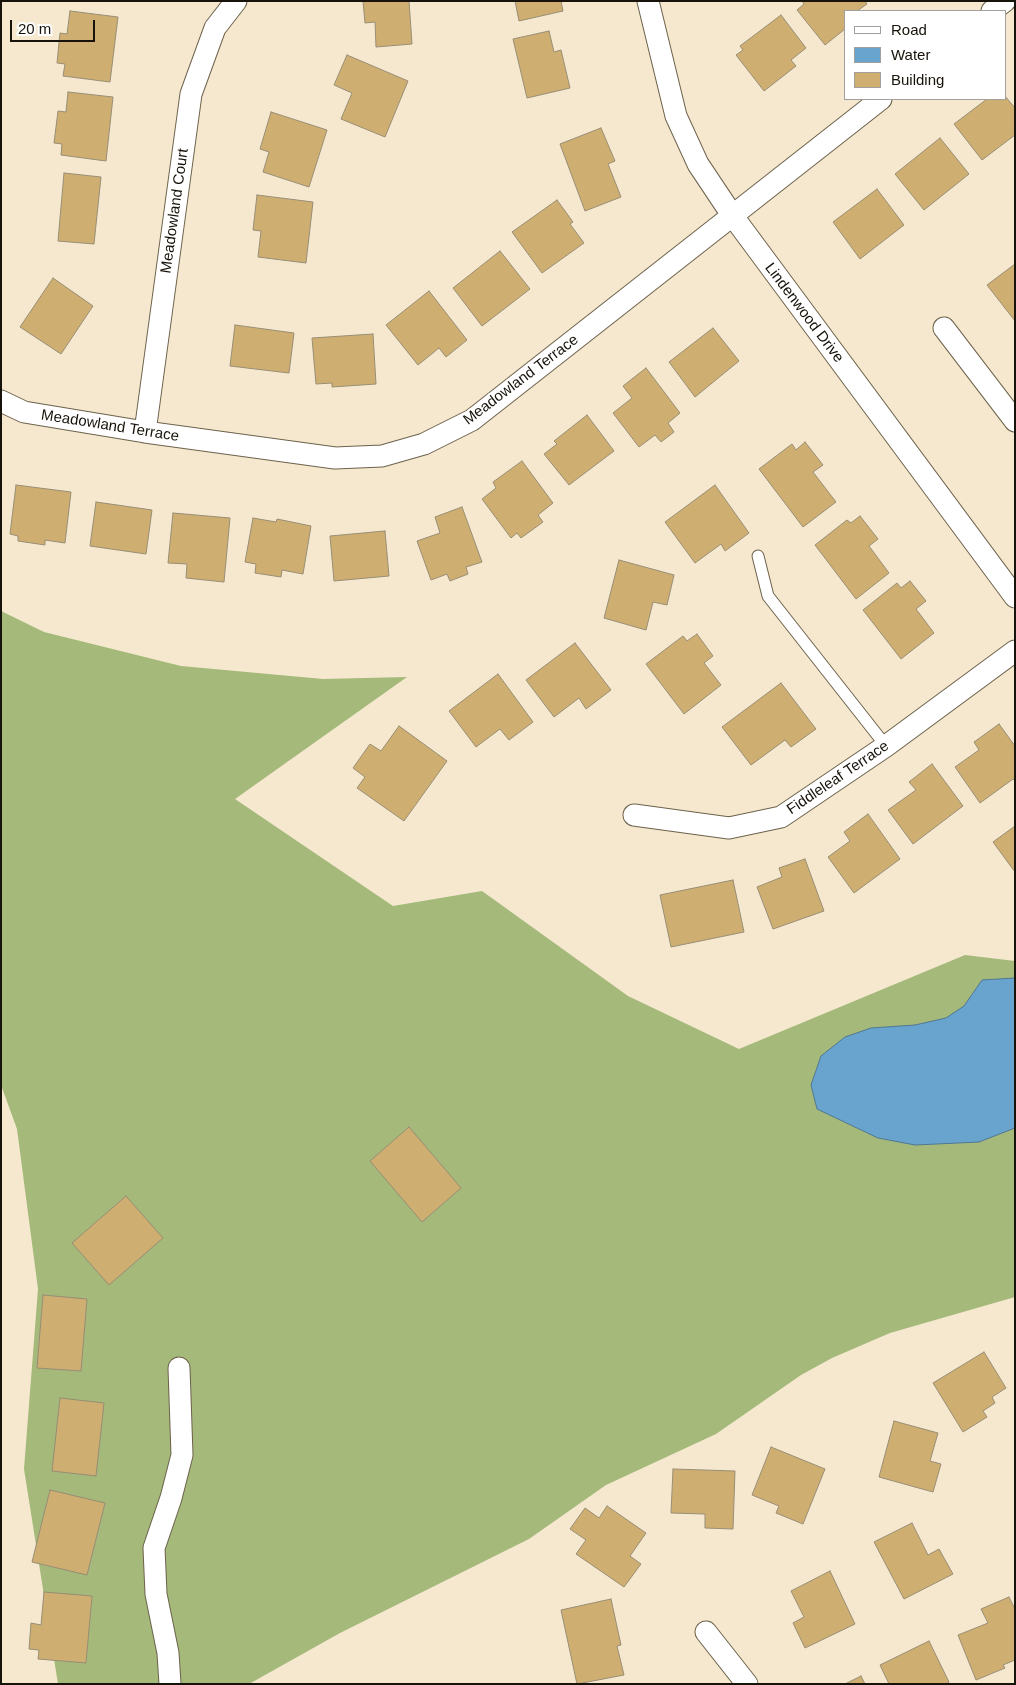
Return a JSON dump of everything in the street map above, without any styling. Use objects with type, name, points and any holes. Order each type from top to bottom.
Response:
[{"type":"street","name":"Meadowland Court","points":[[145,432],[191,94],[215,28],[236,1]]},
{"type":"street","name":"Lindenwood Drive","points":[[648,1],[676,116],[698,164],[732,215],[1015,597]]},
{"type":"street","points":[[993,10],[1005,1]]},
{"type":"street","name":"Meadowland Terrace","points":[[1,401],[24,412],[145,432],[335,458],[382,456],[424,444],[472,420],[880,100]]},
{"type":"street","points":[[944,328],[1015,421]]},
{"type":"street","name":"Fiddleleaf Terrace","points":[[634,815],[729,828],[782,817],[886,746],[1015,651]]},
{"type":"street","points":[[170,1684],[168,1653],[156,1594],[154,1548],[171,1498],[182,1455],[179,1368]]},
{"type":"street","points":[[706,1632],[747,1684]]},
{"type":"lane","points":[[758,556],[768,596],[886,746]]},
{"type":"green space","points":[[1,611],[44,632],[181,666],[323,679],[407,677],[235,799],[393,906],[482,891],[628,996],[739,1049],[965,955],[1015,961],[1015,1297],[890,1333],[832,1358],[801,1375],[716,1434],[606,1485],[529,1539],[340,1633],[249,1684],[58,1684],[24,1469],[38,1289],[17,1129],[1,1085]]},
{"type":"water","points":[[1015,978],[1015,1128],[979,1142],[915,1145],[878,1138],[817,1109],[811,1085],[821,1056],[845,1037],[871,1028],[915,1025],[946,1018],[964,1006],[982,980]]},
{"type":"building","points":[[363,1],[409,1],[412,44],[376,47],[375,22],[365,23]]},
{"type":"building","points":[[515,1],[561,1],[563,11],[519,21]]},
{"type":"building","points":[[802,1],[865,1],[867,4],[858,10],[844,10],[844,30],[825,45],[797,10],[804,4]]},
{"type":"building","points":[[70,11],[118,17],[110,82],[63,76],[65,64],[57,63],[60,33],[67,34]]},
{"type":"building","points":[[781,15],[806,48],[791,60],[796,66],[764,91],[736,55],[743,50],[740,46]]},
{"type":"building","points":[[549,31],[554,52],[561,50],[570,88],[527,98],[513,39]]},
{"type":"building","points":[[347,55],[408,81],[385,137],[341,119],[352,93],[334,85]]},
{"type":"building","points":[[68,92],[113,97],[106,161],[61,155],[62,144],[54,143],[58,111],[66,112]]},
{"type":"building","points":[[1006,97],[1015,108],[1015,135],[982,160],[954,124],[986,100],[1006,100]]},
{"type":"building","points":[[271,112],[327,130],[309,187],[263,172],[269,152],[260,149]]},
{"type":"building","points":[[601,128],[615,161],[608,164],[621,197],[585,211],[560,144]]},
{"type":"building","points":[[940,138],[969,174],[924,210],[895,174]]},
{"type":"building","points":[[64,173],[101,177],[94,244],[58,241]]},
{"type":"building","points":[[877,189],[904,225],[860,259],[833,222]]},
{"type":"building","points":[[257,195],[313,202],[306,263],[258,257],[261,231],[253,230]]},
{"type":"building","points":[[557,200],[573,222],[570,224],[584,243],[542,273],[512,232]]},
{"type":"building","points":[[500,251],[530,289],[482,326],[453,288]]},
{"type":"building","points":[[1015,264],[1015,321],[987,285]]},
{"type":"building","points":[[53,278],[93,306],[61,354],[20,327]]},
{"type":"building","points":[[429,291],[467,340],[446,357],[439,348],[418,365],[386,325]]},
{"type":"building","points":[[235,325],[294,333],[289,373],[230,366]]},
{"type":"building","points":[[713,328],[739,361],[695,397],[669,362]]},
{"type":"building","points":[[373,334],[376,384],[332,387],[332,383],[316,384],[312,338]]},
{"type":"building","points":[[646,368],[680,413],[668,423],[674,432],[661,442],[655,435],[639,447],[613,413],[632,398],[623,386]]},
{"type":"building","points":[[587,415],[614,451],[569,485],[544,454],[557,444],[554,441]]},
{"type":"building","points":[[805,442],[823,465],[813,472],[836,502],[803,527],[759,469],[792,444],[796,450]]},
{"type":"building","points":[[522,461],[553,503],[538,515],[543,522],[521,538],[517,533],[511,538],[482,499],[496,488],[493,482]]},
{"type":"building","points":[[16,485],[71,492],[65,543],[45,540],[45,545],[18,541],[18,536],[10,534]]},
{"type":"building","points":[[715,485],[749,533],[725,551],[721,544],[695,563],[665,522]]},
{"type":"building","points":[[96,502],[152,510],[146,554],[90,546]]},
{"type":"building","points":[[462,507],[482,562],[466,567],[468,574],[450,581],[447,574],[431,580],[417,541],[440,533],[435,517]]},
{"type":"building","points":[[173,513],[230,518],[224,582],[186,578],[187,564],[168,563]]},
{"type":"building","points":[[860,516],[878,539],[869,546],[889,573],[856,599],[815,545],[847,520],[851,523]]},
{"type":"building","points":[[253,518],[276,522],[277,519],[311,526],[303,574],[282,570],[281,577],[255,573],[256,564],[245,562]]},
{"type":"building","points":[[385,531],[389,576],[334,581],[330,536]]},
{"type":"building","points":[[619,560],[674,575],[667,605],[653,602],[646,630],[604,618]]},
{"type":"building","points":[[910,581],[926,601],[916,609],[934,633],[901,659],[863,610],[897,583],[901,588]]},
{"type":"building","points":[[697,634],[713,656],[704,663],[721,685],[684,714],[646,664],[683,636],[687,641]]},
{"type":"building","points":[[575,643],[611,690],[586,709],[579,698],[554,717],[526,680]]},
{"type":"building","points":[[498,674],[533,722],[509,740],[500,729],[476,747],[449,711]]},
{"type":"building","points":[[781,683],[816,729],[791,747],[785,740],[751,765],[722,727]]},
{"type":"building","points":[[999,724],[1015,746],[1015,781],[1013,779],[980,803],[955,767],[979,750],[974,742]]},
{"type":"building","points":[[399,726],[447,761],[404,821],[357,788],[365,777],[353,768],[370,744],[381,751]]},
{"type":"building","points":[[932,764],[963,806],[913,844],[888,810],[916,790],[909,782]]},
{"type":"building","points":[[868,814],[900,859],[854,893],[828,857],[850,841],[844,832]]},
{"type":"building","points":[[1015,826],[1015,872],[993,842]]},
{"type":"building","points":[[805,859],[824,911],[773,929],[757,887],[782,877],[779,868]]},
{"type":"building","points":[[733,880],[744,932],[671,947],[660,895]]},
{"type":"building","points":[[409,1127],[461,1188],[422,1222],[370,1161]]},
{"type":"building","points":[[126,1196],[163,1238],[109,1285],[72,1243]]},
{"type":"building","points":[[43,1295],[87,1299],[81,1371],[37,1368]]},
{"type":"building","points":[[984,1352],[1006,1388],[992,1397],[995,1403],[983,1411],[987,1417],[963,1432],[933,1383]]},
{"type":"building","points":[[60,1398],[104,1403],[96,1476],[52,1471]]},
{"type":"building","points":[[894,1421],[938,1433],[930,1461],[941,1464],[933,1492],[879,1477]]},
{"type":"building","points":[[771,1447],[825,1469],[803,1524],[776,1513],[779,1506],[752,1495]]},
{"type":"building","points":[[673,1469],[735,1471],[733,1529],[705,1528],[705,1514],[671,1513]]},
{"type":"building","points":[[50,1490],[105,1503],[87,1575],[32,1562]]},
{"type":"building","points":[[607,1506],[646,1533],[630,1556],[641,1564],[624,1587],[576,1554],[586,1540],[570,1529],[585,1508],[599,1518]]},
{"type":"building","points":[[912,1523],[928,1555],[939,1549],[953,1574],[904,1599],[874,1542]]},
{"type":"building","points":[[830,1571],[855,1624],[805,1648],[793,1623],[804,1617],[791,1591]]},
{"type":"building","points":[[44,1592],[92,1596],[86,1663],[38,1659],[39,1650],[29,1649],[31,1623],[41,1625]]},
{"type":"building","points":[[1009,1597],[1015,1609],[1015,1660],[1003,1665],[1005,1668],[976,1680],[958,1635],[988,1623],[981,1609]]},
{"type":"building","points":[[611,1599],[621,1645],[617,1646],[624,1675],[577,1684],[561,1610]]},
{"type":"building","points":[[929,1641],[949,1682],[946,1684],[889,1684],[880,1665]]},
{"type":"building","points":[[861,1676],[865,1684],[845,1684]]}]
